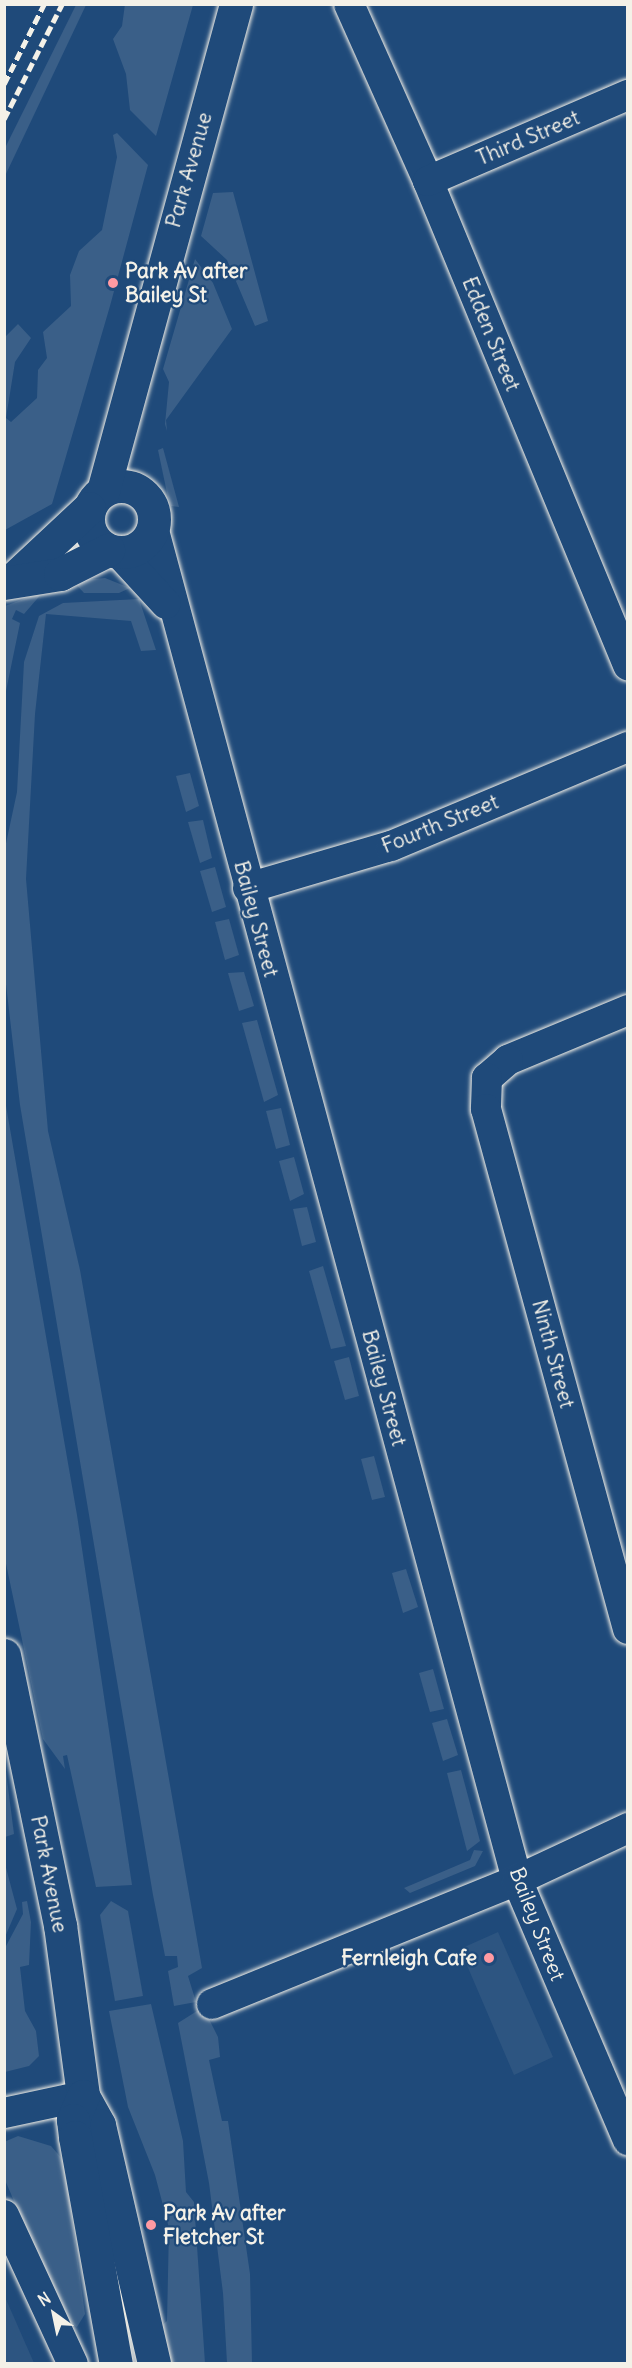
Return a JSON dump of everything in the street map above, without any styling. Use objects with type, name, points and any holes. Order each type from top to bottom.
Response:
[{"type":"main road","name":"Park Avenue","points":[[96,499],[236,4]]},
{"type":"main road","name":"Park Avenue","points":[[124,405],[126,449],[135,489]]},
{"type":"main road","points":[[124,486],[135,489],[151,505],[153,527],[137,549],[114,551],[60,574],[9,581],[96,499],[124,486]]},
{"type":"main road","points":[[96,499],[90,533],[114,551]]},
{"type":"main road","name":"Park Avenue","points":[[4,1655],[60,1925],[83,2096],[99,2125],[154,2364]]},
{"type":"main road","name":"Park Avenue","points":[[83,2096],[73,2120],[75,2137],[116,2364]]},
{"type":"street","name":"Edden Street","points":[[349,4],[428,181],[627,666]]},
{"type":"street","name":"Third Street","points":[[428,181],[627,95]]},
{"type":"street","name":"Bailey Street","points":[[153,527],[176,623],[517,1880],[627,2140]]},
{"type":"street","name":"Bailey Street","points":[[114,551],[153,585],[176,623]]},
{"type":"street","name":"Fourth Street","points":[[248,888],[391,846],[627,747]]},
{"type":"street","name":"Ninth Street","points":[[627,1010],[508,1060],[487,1078],[486,1109],[627,1629]]},
{"type":"street","points":[[212,2004],[517,1880],[627,1828]]},
{"type":"street","points":[[4,2113],[83,2096]]},
{"type":"street","points":[[4,2216],[73,2364]]},
{"type":"shaded area","points":[[125,4],[193,5],[156,136],[130,110],[126,74],[113,39],[122,26]]},
{"type":"shaded area","points":[[76,5],[86,5],[5,176],[5,148]]},
{"type":"shaded area","points":[[117,133],[148,165],[110,306],[52,504],[5,530],[5,337],[18,324],[31,338],[15,362],[6,418],[11,422],[37,398],[38,370],[47,358],[43,332],[71,306],[70,275],[79,251],[102,230],[117,157],[113,135]]},
{"type":"shaded area","points":[[233,192],[268,321],[255,326],[227,260],[201,236],[213,193]]},
{"type":"shaded area","points":[[195,259],[213,283],[232,329],[166,420],[167,431],[165,424],[169,382],[163,369]]},
{"type":"shaded area","points":[[163,448],[179,507],[171,506],[167,493],[158,450]]},
{"type":"shaded area","points":[[105,578],[130,588],[119,593],[84,593],[73,581]]},
{"type":"shaded area","points":[[43,592],[24,614],[16,610],[12,619],[20,623],[5,696],[5,606]]},
{"type":"shaded area","points":[[139,599],[156,650],[141,651],[131,621],[46,614],[35,714],[26,879],[48,1131],[80,1270],[202,1968],[188,1976],[196,2002],[174,2006],[168,1971],[178,1967],[177,1956],[165,1956],[153,1895],[20,1105],[4,967],[5,848],[17,792],[24,662],[39,616],[63,603]]},
{"type":"shaded area","points":[[190,773],[199,806],[186,812],[176,776]]},
{"type":"shaded area","points":[[203,820],[212,858],[200,863],[188,822]]},
{"type":"shaded area","points":[[215,867],[226,907],[212,912],[200,871]]},
{"type":"shaded area","points":[[229,919],[239,955],[225,960],[215,922]]},
{"type":"shaded area","points":[[244,972],[254,1006],[239,1011],[228,973]]},
{"type":"shaded area","points":[[257,1020],[278,1095],[264,1102],[242,1023]]},
{"type":"shaded area","points":[[5,1100],[77,1515],[132,1885],[96,1887],[67,1755],[63,1756],[65,1769],[43,1739],[5,1559]]},
{"type":"shaded area","points":[[281,1108],[290,1145],[276,1149],[266,1111]]},
{"type":"shaded area","points":[[294,1157],[304,1194],[290,1201],[279,1161]]},
{"type":"shaded area","points":[[307,1207],[316,1242],[302,1246],[293,1209]]},
{"type":"shaded area","points":[[323,1266],[346,1346],[331,1349],[309,1271]]},
{"type":"shaded area","points":[[349,1357],[359,1396],[345,1400],[334,1361]]},
{"type":"shaded area","points":[[374,1456],[385,1497],[372,1500],[361,1459]]},
{"type":"shaded area","points":[[406,1569],[418,1607],[403,1613],[392,1573]]},
{"type":"shaded area","points":[[433,1669],[444,1709],[430,1712],[419,1673]]},
{"type":"shaded area","points":[[447,1719],[458,1755],[443,1761],[432,1723]]},
{"type":"shaded area","points":[[4,1756],[14,1834],[5,1837],[4,1837]]},
{"type":"shaded area","points":[[461,1770],[480,1841],[467,1851],[447,1773]]},
{"type":"shaded area","points":[[474,1850],[483,1851],[475,1866],[410,1893],[404,1888],[470,1860]]},
{"type":"shaded area","points":[[5,1864],[17,1909],[4,1937]]},
{"type":"shaded area","points":[[27,1901],[31,1922],[29,1965],[20,1967],[25,2011],[36,2031],[39,2056],[29,2066],[5,2072],[5,1948],[23,1914],[22,1902]]},
{"type":"shaded area","points":[[111,1901],[128,1911],[143,1996],[115,2001],[100,1915]]},
{"type":"shaded area","points":[[498,1932],[553,2057],[514,2075],[460,1949]]},
{"type":"shaded area","points":[[151,2004],[183,2141],[186,2192],[194,2202],[205,2363],[168,2363],[161,2326],[167,2321],[169,2228],[155,2175],[128,2107],[109,2011]]},
{"type":"shaded area","points":[[197,2011],[205,2011],[218,2037],[220,2057],[209,2060],[222,2121],[228,2121],[250,2274],[252,2363],[227,2363],[223,2293],[209,2183],[178,2023]]},
{"type":"shaded area","points":[[18,2136],[51,2146],[64,2161],[85,2314],[77,2327],[64,2318],[5,2180],[4,2142]]},
{"type":"shaded area","points":[[5,2297],[34,2363],[5,2363]]},
{"type":"railway","points":[[4,84],[44,4]]},
{"type":"railway","points":[[4,119],[62,4]]},
{"type":"place","name":"Park Av after Bailey St","points":[[113,283]]},
{"type":"place","name":"Fernleigh Cafe","points":[[489,1958]]},
{"type":"place","name":"Park Av after Fletcher St","points":[[151,2225]]}]
